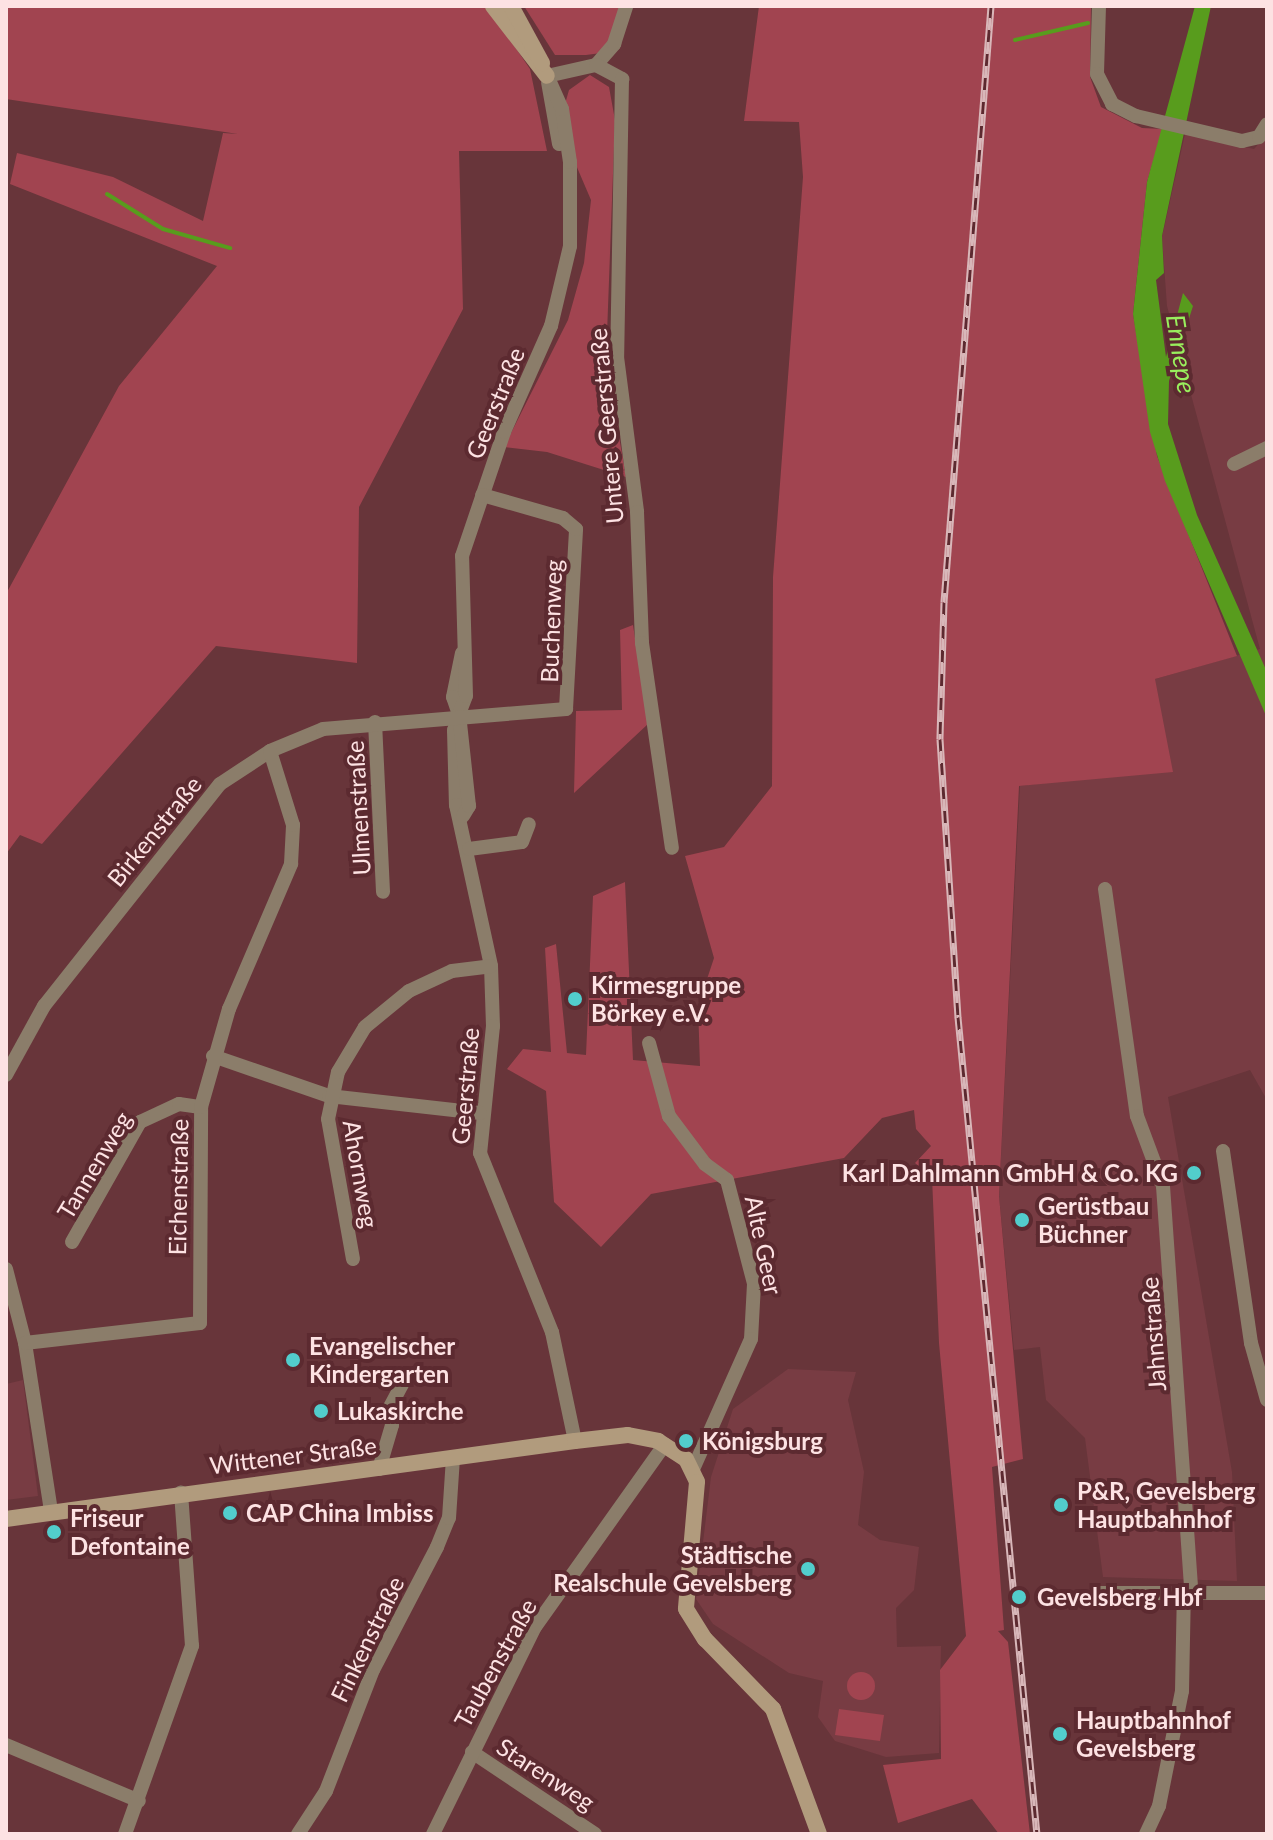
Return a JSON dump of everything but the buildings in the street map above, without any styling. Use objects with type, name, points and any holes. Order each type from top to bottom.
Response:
[{"type":"main road","points":[[493,6],[547,76]]},
{"type":"main road","points":[[511,6],[547,76]]},
{"type":"main road","name":"Wittener Straße","points":[[6,1519],[181,1492],[628,1435],[665,1444],[693,1469]]},
{"type":"main road","points":[[693,1469],[698,1495],[686,1609],[705,1639],[773,1709],[819,1834]]},
{"type":"street","points":[[547,76],[596,65],[614,44],[626,6]]},
{"type":"street","points":[[1099,6],[1097,74],[1104,95],[1122,110],[1161,123],[1242,141],[1259,137],[1267,124]]},
{"type":"street","name":"Untere Geerstraße","points":[[596,65],[622,79],[617,357],[637,512],[642,643],[672,848]]},
{"type":"street","name":"Geerstraße","points":[[547,76],[562,109],[569,170],[570,246],[562,290],[482,495],[462,556],[462,653],[466,696],[459,714],[469,806],[463,816],[491,966],[493,1026],[480,1113],[483,1168],[552,1332],[575,1441]]},
{"type":"street","points":[[1234,464],[1265,453]]},
{"type":"street","name":"Buchenweg","points":[[459,714],[560,711],[569,702],[576,529],[563,518],[482,495]]},
{"type":"street","name":"Birkenstraße","points":[[6,1075],[44,1006],[173,837],[220,784],[270,751],[323,729],[459,714]]},
{"type":"street","name":"Ulmenstraße","points":[[375,722],[383,892]]},
{"type":"street","name":"Eichenstraße","points":[[25,1343],[200,1323],[201,1107],[213,1056],[291,864],[293,825],[270,751]]},
{"type":"street","points":[[469,849],[522,842],[529,824]]},
{"type":"street","name":"Jahnstraße","points":[[1105,889],[1137,1116],[1163,1186],[1188,1591],[1182,1691],[1159,1806],[1146,1834]]},
{"type":"street","points":[[329,1096],[354,1042],[398,998],[452,971],[491,966]]},
{"type":"street","name":"Alte Geer","points":[[649,1043],[669,1116],[705,1164],[727,1180],[754,1284],[751,1339],[693,1469]]},
{"type":"street","points":[[213,1056],[329,1096],[480,1113]]},
{"type":"street","name":"Ahornweg","points":[[329,1096],[331,1151],[353,1259]]},
{"type":"street","name":"Tannenweg","points":[[72,1242],[140,1122],[179,1104],[201,1107]]},
{"type":"street","points":[[1223,1151],[1251,1343],[1267,1400]]},
{"type":"street","points":[[6,1269],[25,1343],[51,1511]]},
{"type":"street","points":[[379,1469],[392,1425],[390,1407],[404,1381]]},
{"type":"street","name":"Taubenstraße","points":[[433,1834],[535,1627],[665,1444]]},
{"type":"street","name":"Finkenstraße","points":[[298,1834],[326,1791],[373,1670],[449,1518],[453,1457]]},
{"type":"street","points":[[125,1834],[192,1646],[181,1492]]},
{"type":"street","points":[[1096,1593],[1267,1593]]},
{"type":"street","points":[[6,1745],[139,1801]]},
{"type":"street","name":"Starenweg","points":[[472,1752],[595,1834]]},
{"type":"shaded area","points":[[6,6],[487,6],[530,69],[547,151],[459,151],[463,309],[359,507],[357,663],[216,646],[42,844],[20,835],[6,854],[6,594],[119,386],[217,266],[10,184],[17,153],[113,177],[203,221],[223,133],[238,134],[6,99]]},
{"type":"shaded area","points":[[524,6],[622,6],[609,43],[601,53],[555,55]]},
{"type":"shaded area","points":[[759,6],[1091,6],[1090,77],[1101,107],[1142,128],[1163,129],[1147,182],[1133,314],[1157,456],[1237,656],[1155,679],[1173,772],[1019,786],[999,1196],[1023,1459],[992,1467],[1004,1630],[998,1631],[1008,1642],[1030,1834],[999,1834],[972,1799],[898,1823],[883,1765],[941,1759],[940,1670],[966,1636],[939,1343],[932,1177],[915,1163],[931,1146],[916,1129],[914,1110],[882,1118],[844,1158],[651,1194],[601,1247],[554,1202],[546,1091],[507,1069],[523,1049],[551,1052],[545,948],[556,944],[567,1053],[586,1055],[593,896],[625,882],[633,1060],[700,1066],[698,1006],[714,958],[685,856],[724,847],[772,786],[773,577],[803,177],[799,122],[744,121]]},
{"type":"shaded area","points":[[1195,6],[1211,6],[1162,236],[1164,273],[1156,280],[1166,357],[1183,293],[1193,306],[1169,381],[1168,424],[1197,515],[1267,672],[1267,718],[1165,481],[1150,432],[1133,314],[1147,182]]},
{"type":"shaded area","points":[[590,75],[609,87],[615,120],[606,361],[626,477],[547,452],[504,447],[568,320],[584,263],[591,200],[570,151],[565,104],[569,90]]},
{"type":"shaded area","points":[[1185,134],[1254,149],[1267,135],[1267,1100],[1250,1070],[1168,1097],[1232,1472],[1237,1581],[1103,1577],[1085,1438],[1046,1400],[1040,1347],[1014,1350],[999,1196],[1020,786],[1094,777],[1155,679],[1260,649],[1167,306],[1162,237]]},
{"type":"shaded area","points":[[633,625],[648,724],[574,793],[576,711],[622,710],[620,630]]},
{"type":"shaded area","name":"Städtische Realschule Gevelsberg","points":[[788,1369],[856,1372],[848,1400],[864,1472],[858,1525],[880,1540],[919,1547],[914,1590],[896,1608],[897,1647],[941,1646],[939,1753],[886,1757],[835,1741],[818,1717],[823,1681],[789,1673],[713,1624],[696,1599],[711,1477],[733,1409]]},
{"type":"shaded area","points":[[23,1380],[38,1496],[6,1500],[6,1384]]},
{"type":"shaded area","points":[[861,1672],[871,1676],[875,1686],[871,1696],[861,1700],[851,1696],[847,1686],[851,1676]]},
{"type":"shaded area","points":[[839,1709],[884,1715],[880,1741],[835,1735]]},
{"type":"waterway","points":[[1015,40],[1088,23]]},
{"type":"waterway","points":[[107,194],[163,229],[230,248]]},
{"type":"railway","points":[[991,6],[944,602],[940,739],[958,1017],[1037,1834]]},
{"type":"place","name":"Kirmesgruppe Börkey e.V.","points":[[575,999]]},
{"type":"place","name":"Karl Dahlmann GmbH & Co. KG","points":[[1194,1173]]},
{"type":"place","name":"Gerüstbau Büchner","points":[[1022,1220]]},
{"type":"place","name":"Evangelischer Kindergarten","points":[[293,1360]]},
{"type":"place","name":"Lukaskirche","points":[[321,1411]]},
{"type":"place","name":"Königsburg","points":[[686,1441]]},
{"type":"place","name":"P&R, Gevelsberg Hauptbahnhof","points":[[1061,1505]]},
{"type":"place","name":"CAP China Imbiss","points":[[230,1513]]},
{"type":"place","name":"Friseur Defontaine","points":[[54,1532]]},
{"type":"place","name":"Städtische Realschule Gevelsberg","points":[[808,1569]]},
{"type":"place","name":"Gevelsberg Hbf","points":[[1019,1597]]},
{"type":"place","name":"Hauptbahnhof Gevelsberg","points":[[1060,1734]]},
{"type":"water label","name":"Ennepe","points":[[1181,354]]}]
